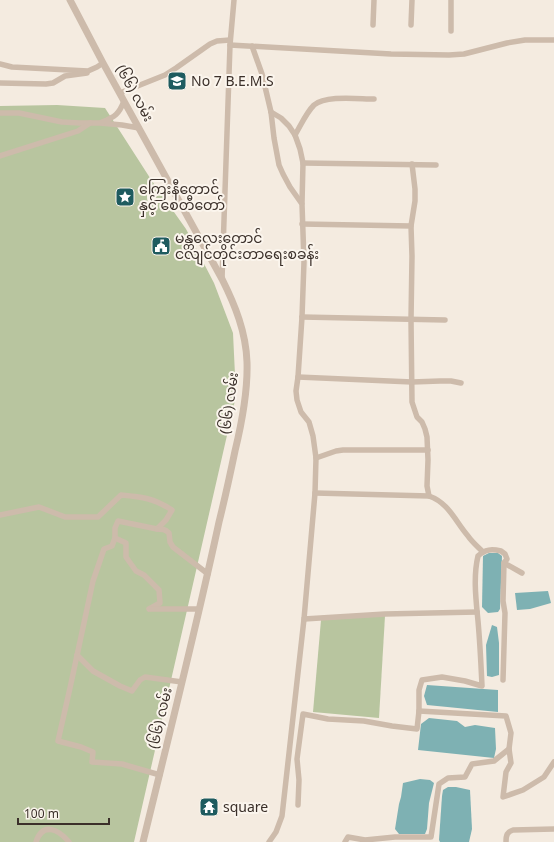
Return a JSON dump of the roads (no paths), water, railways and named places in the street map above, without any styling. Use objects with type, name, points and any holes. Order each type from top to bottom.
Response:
[{"type":"street","name":"(၆၆) လမ်း","points":[[70,0],[222,279],[237,310],[247,359],[248,375],[243,417],[208,574],[143,842]]},
{"type":"street","points":[[222,279],[230,42],[234,0]]},
{"type":"street","points":[[373,25],[374,0]]},
{"type":"street","points":[[411,25],[412,0]]},
{"type":"street","points":[[451,0],[451,31]]},
{"type":"street","points":[[120,93],[165,74],[210,44],[217,41],[252,46],[391,54],[449,55],[464,54],[525,40],[554,40]]},
{"type":"street","points":[[252,46],[262,74],[271,112],[279,165],[302,204]]},
{"type":"street","points":[[0,83],[46,84],[65,76],[83,74],[103,63]]},
{"type":"street","points":[[0,64],[12,67],[88,71]]},
{"type":"street","points":[[295,134],[315,104],[330,98],[374,99]]},
{"type":"street","points":[[100,123],[116,115],[124,101]]},
{"type":"street","points":[[270,842],[276,832],[282,816],[304,619],[315,494],[316,458],[315,445],[309,422],[301,412],[296,391],[302,317],[304,262],[302,204],[304,163],[295,134],[281,118],[271,112]]},
{"type":"street","points":[[0,113],[19,113],[62,122],[100,123],[139,128]]},
{"type":"street","points":[[0,156],[78,131],[90,123]]},
{"type":"street","points":[[304,163],[436,165]]},
{"type":"street","points":[[412,164],[415,189],[415,201],[411,226],[412,402],[417,417],[422,422],[427,437],[427,486],[429,496]]},
{"type":"street","points":[[302,224],[411,226]]},
{"type":"street","points":[[302,317],[445,320]]},
{"type":"street","points":[[298,377],[412,382],[451,381],[461,383]]},
{"type":"street","points":[[316,458],[343,450],[428,450]]},
{"type":"street","points":[[315,494],[429,496],[440,502],[452,513],[467,536],[483,552]]},
{"type":"street","points":[[0,515],[39,507],[65,517],[98,517],[122,495],[146,497],[162,503],[172,510],[166,520],[156,529]]},
{"type":"street","points":[[160,775],[122,764],[92,762],[93,752],[58,741],[93,580],[104,549],[112,546],[115,538],[114,528],[118,521],[168,531],[170,544],[208,574]]},
{"type":"street","points":[[115,538],[126,543],[126,557],[136,571],[144,574],[159,590],[160,603],[149,608],[199,609]]},
{"type":"street","points":[[298,805],[299,780],[296,759],[303,714],[328,719],[364,721],[417,729],[419,690],[422,680],[442,677],[482,686],[481,657],[475,599],[477,560],[478,556],[489,550],[502,551],[507,558],[504,563],[503,680]]},
{"type":"street","points":[[504,563],[522,573]]},
{"type":"street","points":[[304,619],[385,614],[477,612]]},
{"type":"street","points":[[77,656],[93,671],[132,691],[140,680],[145,677],[182,682]]},
{"type":"street","points":[[419,711],[506,716],[511,733],[509,749],[511,762],[506,772],[503,797],[523,790],[544,777],[554,762]]},
{"type":"street","points":[[345,842],[348,837],[365,840],[395,837],[432,837],[439,784],[448,778],[465,777],[472,764],[494,761],[509,749]]},
{"type":"street","points":[[36,842],[41,832],[52,829],[64,835],[69,842]]},
{"type":"street","points":[[506,842],[507,834],[513,830],[554,829]]},
{"type":"water","points":[[489,553],[498,553],[502,556],[500,609],[498,612],[488,613],[482,607],[483,556]]},
{"type":"water","points":[[548,591],[551,603],[530,609],[517,610],[515,593]]},
{"type":"water","points":[[492,625],[497,627],[499,643],[499,675],[492,677],[487,676],[486,645]]},
{"type":"water","points":[[427,685],[498,690],[498,712],[427,705],[424,696]]},
{"type":"water","points":[[429,718],[457,721],[465,727],[475,725],[495,728],[496,749],[494,758],[418,750],[421,724]]},
{"type":"water","points":[[420,779],[430,780],[434,783],[429,803],[427,829],[425,834],[399,834],[395,829],[403,783]]},
{"type":"water","points":[[448,787],[470,790],[472,829],[469,842],[440,842],[439,840],[443,790]]},
{"type":"place","name":"No 7 B.E.M.S","points":[[177,81]]},
{"type":"place","name":"ကြေးနီတောင် နှင့် စေတီတော်","points":[[125,197]]},
{"type":"place","name":"မန္တလေးတောင် ငလျင်တိုင်းတာရေးစခန်း","points":[[161,246]]},
{"type":"place","name":"square","points":[[209,807]]}]
